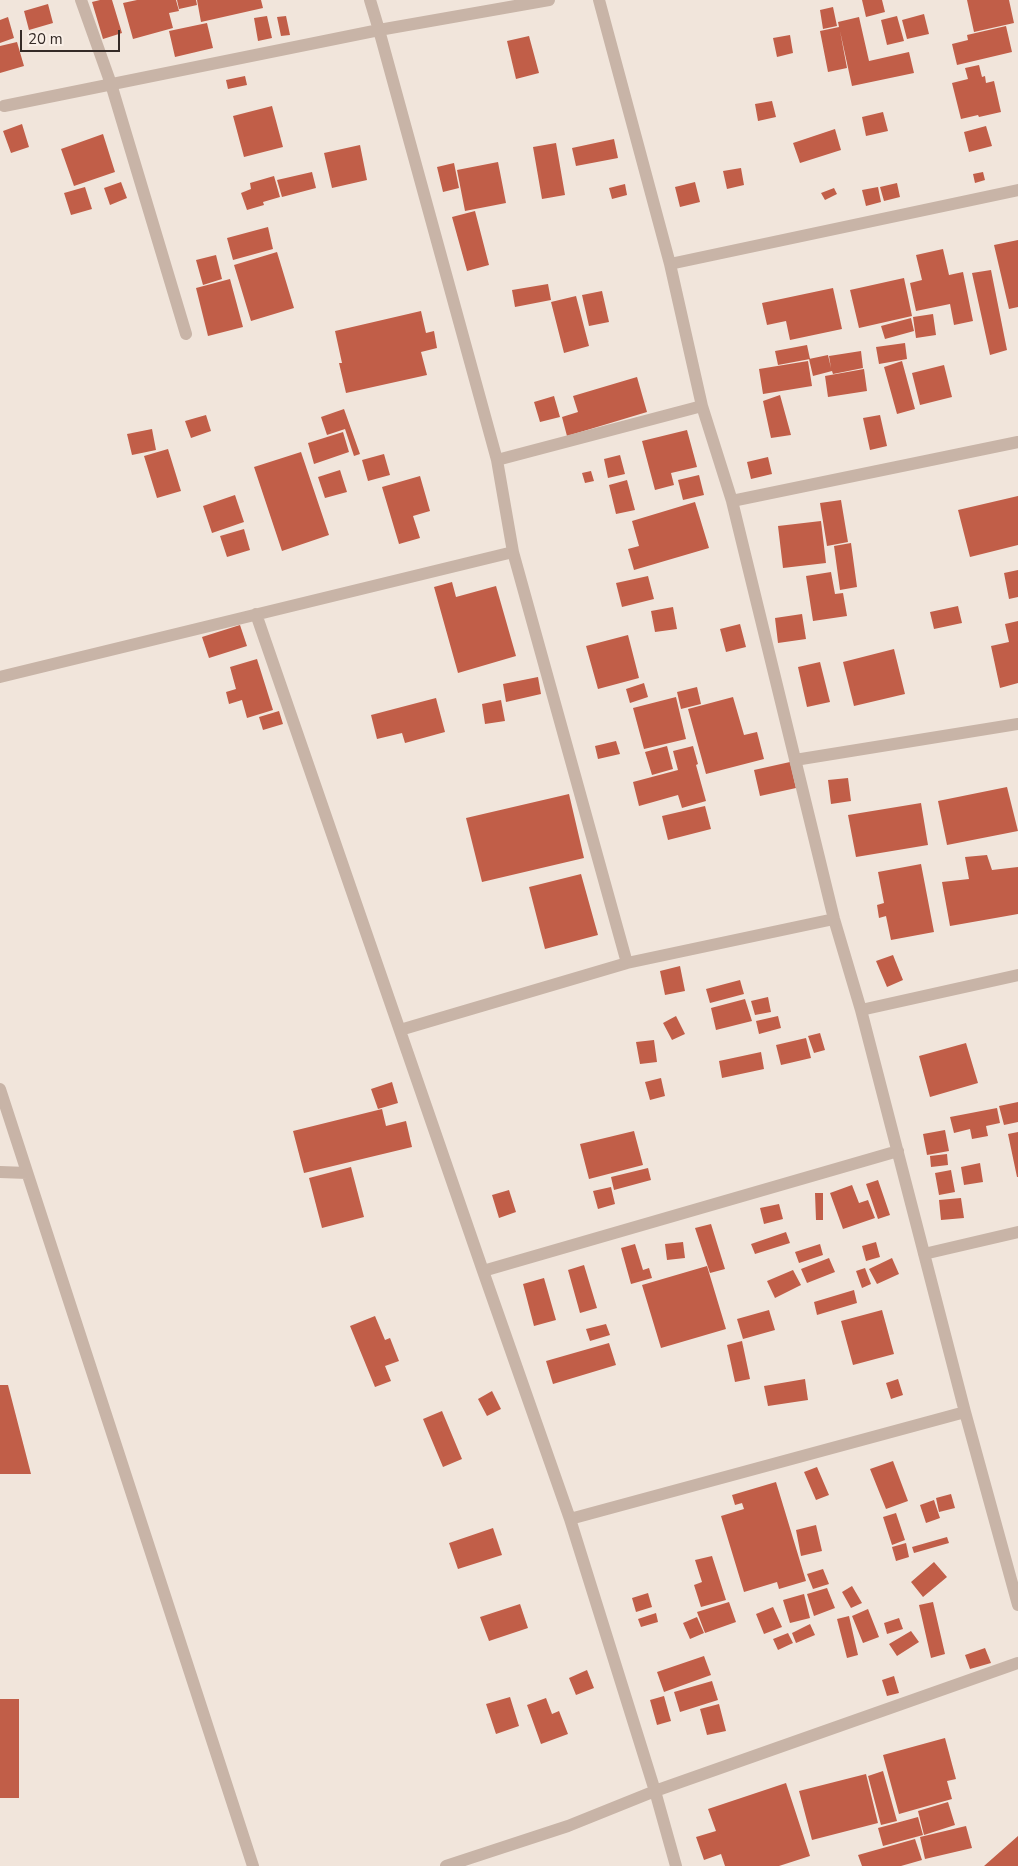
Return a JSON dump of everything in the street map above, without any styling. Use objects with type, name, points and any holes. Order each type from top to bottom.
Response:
[{"type":"street","points":[[81,0],[111,84],[186,334]]},
{"type":"street","points":[[370,0],[497,460],[513,552],[627,963]]},
{"type":"street","points":[[4,106],[379,30],[550,0]]},
{"type":"street","points":[[599,0],[670,264],[702,406],[732,501],[834,919],[861,1010],[965,1412],[1018,1605]]},
{"type":"street","points":[[670,264],[1018,190]]},
{"type":"street","points":[[497,460],[702,406]]},
{"type":"street","points":[[732,501],[1018,442]]},
{"type":"street","points":[[0,677],[513,552]]},
{"type":"street","points":[[256,614],[570,1519],[655,1791],[676,1866]]},
{"type":"street","points":[[796,760],[1018,724]]},
{"type":"street","points":[[400,1030],[627,963],[834,919]]},
{"type":"street","points":[[861,1010],[1018,975]]},
{"type":"street","points":[[0,1089],[253,1866]]},
{"type":"street","points":[[483,1271],[898,1151]]},
{"type":"street","points":[[0,1172],[27,1173]]},
{"type":"street","points":[[924,1254],[1018,1232]]},
{"type":"street","points":[[570,1519],[965,1412]]},
{"type":"street","points":[[446,1866],[568,1826],[655,1791],[1018,1663]]},
{"type":"building","points":[[112,0],[122,33],[103,39],[92,2]]},
{"type":"building","points":[[137,0],[176,0],[179,11],[169,13],[173,28],[133,39],[123,3]]},
{"type":"building","points":[[177,0],[196,0],[197,5],[179,9]]},
{"type":"building","points":[[197,0],[261,0],[263,8],[201,22]]},
{"type":"building","points":[[862,0],[882,0],[885,12],[866,17]]},
{"type":"building","points":[[967,0],[1009,0],[1014,23],[974,32]]},
{"type":"building","points":[[48,4],[53,23],[29,30],[24,11]]},
{"type":"building","points":[[833,7],[837,26],[823,29],[820,10]]},
{"type":"building","points":[[924,14],[929,34],[907,39],[902,20]]},
{"type":"building","points":[[267,16],[272,38],[258,41],[254,18]]},
{"type":"building","points":[[286,16],[290,35],[281,36],[277,17]]},
{"type":"building","points":[[897,16],[904,41],[887,45],[881,20]]},
{"type":"building","points":[[8,17],[14,38],[0,43],[0,20]]},
{"type":"building","points":[[859,17],[869,61],[909,52],[914,73],[852,86],[840,31],[847,68],[828,72],[820,31],[839,27],[838,22]]},
{"type":"building","points":[[207,23],[213,48],[175,57],[169,31]]},
{"type":"building","points":[[1006,26],[1012,52],[957,65],[952,44],[968,40],[967,35]]},
{"type":"building","points":[[790,35],[793,53],[777,57],[773,38]]},
{"type":"building","points":[[529,36],[539,73],[516,79],[507,41]]},
{"type":"building","points":[[17,42],[24,66],[0,73],[0,46]]},
{"type":"building","points":[[979,65],[982,77],[985,76],[986,83],[994,81],[1001,112],[961,119],[952,83],[968,79],[965,68]]},
{"type":"building","points":[[245,76],[247,85],[228,89],[226,80]]},
{"type":"building","points":[[772,101],[776,117],[758,121],[755,104]]},
{"type":"building","points":[[272,106],[283,147],[244,157],[233,116]]},
{"type":"building","points":[[883,112],[888,131],[866,136],[862,117]]},
{"type":"building","points":[[22,124],[29,147],[11,153],[3,131]]},
{"type":"building","points":[[986,126],[992,146],[969,152],[964,132]]},
{"type":"building","points":[[835,129],[841,150],[800,163],[793,143]]},
{"type":"building","points":[[103,134],[115,172],[74,186],[61,149]]},
{"type":"building","points":[[614,139],[618,158],[576,166],[572,148]]},
{"type":"building","points":[[556,143],[565,195],[542,199],[533,147]]},
{"type":"building","points":[[360,145],[367,180],[332,188],[324,153]]},
{"type":"building","points":[[498,162],[506,203],[465,211],[457,170]]},
{"type":"building","points":[[454,163],[459,188],[443,192],[437,167]]},
{"type":"building","points":[[741,168],[744,185],[727,189],[723,171]]},
{"type":"building","points":[[312,172],[316,188],[282,197],[277,180]]},
{"type":"building","points":[[983,172],[985,180],[975,183],[973,174]]},
{"type":"building","points":[[274,176],[280,197],[263,202],[264,205],[247,210],[241,193],[251,189],[250,183]]},
{"type":"building","points":[[121,182],[127,198],[110,205],[104,188]]},
{"type":"building","points":[[695,182],[700,202],[680,207],[675,187]]},
{"type":"building","points":[[897,183],[900,197],[884,201],[880,187]]},
{"type":"building","points":[[625,184],[627,195],[612,199],[609,188]]},
{"type":"building","points":[[85,187],[92,209],[71,215],[64,193]]},
{"type":"building","points":[[878,187],[881,202],[866,206],[862,190]]},
{"type":"building","points":[[834,188],[837,194],[825,200],[821,193]]},
{"type":"building","points":[[475,211],[489,265],[467,271],[452,217]]},
{"type":"building","points":[[268,227],[273,249],[233,260],[227,238]]},
{"type":"building","points":[[1018,240],[1018,307],[1009,309],[994,245]]},
{"type":"building","points":[[943,249],[949,275],[963,272],[973,321],[954,325],[950,304],[916,311],[910,283],[922,280],[916,255]]},
{"type":"building","points":[[277,252],[294,308],[251,321],[234,265]]},
{"type":"building","points":[[216,255],[222,279],[203,285],[196,260]]},
{"type":"building","points":[[991,270],[1007,350],[990,355],[972,273]]},
{"type":"building","points":[[904,278],[912,316],[859,328],[850,290]]},
{"type":"building","points":[[230,279],[243,327],[208,336],[196,288]]},
{"type":"building","points":[[548,284],[551,300],[515,307],[512,290]]},
{"type":"building","points":[[833,288],[842,329],[790,340],[786,321],[767,325],[762,303]]},
{"type":"building","points":[[602,291],[609,322],[589,326],[582,295]]},
{"type":"building","points":[[576,296],[589,346],[564,353],[551,302]]},
{"type":"building","points":[[421,311],[426,333],[434,331],[437,348],[421,352],[427,375],[346,393],[339,363],[342,363],[335,331]]},
{"type":"building","points":[[933,314],[936,335],[916,338],[913,317]]},
{"type":"building","points":[[911,318],[914,331],[885,339],[881,326]]},
{"type":"building","points":[[905,343],[907,359],[879,364],[876,347]]},
{"type":"building","points":[[807,345],[810,359],[778,365],[775,351]]},
{"type":"building","points":[[861,351],[863,368],[833,374],[832,371],[813,376],[809,359],[828,355],[831,368],[829,356]]},
{"type":"building","points":[[808,361],[812,386],[763,394],[759,369]]},
{"type":"building","points":[[902,361],[915,409],[897,414],[884,367]]},
{"type":"building","points":[[944,365],[952,397],[920,405],[912,373]]},
{"type":"building","points":[[864,369],[867,391],[828,397],[825,376]]},
{"type":"building","points":[[637,377],[647,412],[567,436],[562,417],[578,412],[573,396]]},
{"type":"building","points":[[780,395],[791,435],[771,438],[763,401]]},
{"type":"building","points":[[554,396],[560,417],[540,422],[534,402]]},
{"type":"building","points":[[344,409],[360,454],[354,456],[345,429],[327,435],[321,417]]},
{"type":"building","points":[[206,415],[211,431],[191,438],[185,421]]},
{"type":"building","points":[[880,415],[887,446],[870,450],[863,418]]},
{"type":"building","points":[[152,429],[156,450],[132,455],[127,434]]},
{"type":"building","points":[[687,430],[697,467],[671,473],[674,485],[655,490],[642,441]]},
{"type":"building","points":[[343,432],[349,452],[314,464],[308,443]]},
{"type":"building","points":[[168,449],[181,491],[157,498],[144,456]]},
{"type":"building","points":[[301,452],[329,535],[282,551],[254,467]]},
{"type":"building","points":[[384,454],[390,475],[368,481],[362,460]]},
{"type":"building","points":[[620,455],[625,474],[608,478],[604,459]]},
{"type":"building","points":[[768,457],[772,474],[751,479],[747,462]]},
{"type":"building","points":[[340,470],[347,492],[325,498],[318,477]]},
{"type":"building","points":[[591,471],[594,481],[585,483],[582,473]]},
{"type":"building","points":[[699,475],[704,495],[683,500],[678,480]]},
{"type":"building","points":[[420,476],[430,511],[413,516],[420,538],[399,544],[382,487]]},
{"type":"building","points":[[627,480],[635,510],[616,514],[609,485]]},
{"type":"building","points":[[235,495],[244,522],[212,533],[203,506]]},
{"type":"building","points":[[1018,496],[1018,545],[970,557],[958,510]]},
{"type":"building","points":[[841,500],[848,542],[827,546],[820,503]]},
{"type":"building","points":[[695,502],[709,548],[634,570],[628,549],[639,546],[632,521]]},
{"type":"building","points":[[821,521],[826,563],[783,568],[778,526]]},
{"type":"building","points":[[244,529],[250,550],[227,557],[220,536]]},
{"type":"building","points":[[851,543],[857,587],[840,590],[834,546]]},
{"type":"building","points":[[1018,570],[1018,597],[1009,599],[1004,573]]},
{"type":"building","points":[[831,572],[835,594],[843,593],[847,616],[813,621],[806,576]]},
{"type":"building","points":[[648,576],[654,599],[622,607],[616,583]]},
{"type":"building","points":[[452,582],[456,597],[496,586],[516,656],[458,673],[434,587]]},
{"type":"building","points":[[958,606],[962,623],[934,629],[930,612]]},
{"type":"building","points":[[673,607],[677,629],[655,632],[651,611]]},
{"type":"building","points":[[802,614],[806,639],[778,643],[775,618]]},
{"type":"building","points":[[1018,621],[1018,683],[1000,688],[991,646],[1009,642],[1005,624]]},
{"type":"building","points":[[740,624],[746,647],[726,652],[720,629]]},
{"type":"building","points":[[240,625],[247,646],[209,658],[202,637]]},
{"type":"building","points":[[628,635],[639,678],[598,689],[586,646]]},
{"type":"building","points":[[894,649],[905,694],[854,706],[843,662]]},
{"type":"building","points":[[257,659],[273,710],[247,718],[242,700],[229,704],[226,692],[236,689],[230,667]]},
{"type":"building","points":[[820,662],[830,702],[807,707],[798,667]]},
{"type":"building","points":[[538,677],[541,694],[506,702],[503,684]]},
{"type":"building","points":[[644,683],[648,697],[630,703],[626,689]]},
{"type":"building","points":[[697,687],[701,704],[681,709],[677,692]]},
{"type":"building","points":[[676,697],[686,739],[644,749],[633,708]]},
{"type":"building","points":[[733,697],[744,735],[757,732],[764,759],[706,774],[688,709]]},
{"type":"building","points":[[436,698],[445,732],[405,743],[402,733],[377,739],[371,715]]},
{"type":"building","points":[[501,700],[505,721],[485,724],[482,704]]},
{"type":"building","points":[[279,711],[283,724],[263,730],[259,717]]},
{"type":"building","points":[[616,741],[620,754],[598,759],[595,746]]},
{"type":"building","points":[[667,746],[673,769],[652,775],[645,752]]},
{"type":"building","points":[[693,746],[706,801],[682,808],[678,795],[639,806],[633,782],[678,770],[673,751]]},
{"type":"building","points":[[790,762],[796,788],[760,796],[754,770]]},
{"type":"building","points":[[848,778],[851,801],[831,804],[828,780]]},
{"type":"building","points":[[1007,787],[1018,831],[947,845],[938,801]]},
{"type":"building","points":[[569,794],[584,858],[482,882],[466,818]]},
{"type":"building","points":[[921,803],[928,845],[856,857],[848,815]]},
{"type":"building","points":[[705,806],[711,829],[668,840],[662,816]]},
{"type":"building","points":[[987,855],[992,870],[1018,867],[1018,914],[950,926],[942,882],[969,879],[965,857]]},
{"type":"building","points":[[921,864],[934,932],[891,940],[886,916],[879,918],[877,905],[884,903],[878,872]]},
{"type":"building","points":[[581,874],[598,935],[545,949],[529,887]]},
{"type":"building","points":[[893,955],[903,980],[887,987],[876,961]]},
{"type":"building","points":[[680,966],[685,991],[665,995],[660,971]]},
{"type":"building","points":[[740,980],[744,994],[710,1003],[706,989]]},
{"type":"building","points":[[768,997],[771,1012],[755,1015],[751,1001]]},
{"type":"building","points":[[745,999],[752,1021],[716,1030],[711,1008]]},
{"type":"building","points":[[676,1016],[685,1034],[672,1040],[663,1023]]},
{"type":"building","points":[[778,1016],[781,1028],[759,1034],[756,1021]]},
{"type":"building","points":[[820,1033],[825,1050],[814,1053],[808,1036]]},
{"type":"building","points":[[806,1038],[811,1058],[781,1065],[776,1045]]},
{"type":"building","points":[[654,1040],[657,1062],[640,1064],[636,1042]]},
{"type":"building","points":[[966,1043],[978,1083],[930,1097],[919,1056]]},
{"type":"building","points":[[761,1052],[764,1069],[722,1078],[719,1061]]},
{"type":"building","points":[[661,1078],[665,1096],[650,1100],[645,1082]]},
{"type":"building","points":[[392,1082],[398,1103],[378,1109],[371,1089]]},
{"type":"building","points":[[1018,1102],[1018,1122],[1004,1125],[999,1106]]},
{"type":"building","points":[[997,1108],[1000,1123],[986,1126],[988,1136],[972,1139],[970,1129],[954,1133],[950,1117]]},
{"type":"building","points":[[382,1109],[386,1126],[406,1121],[412,1147],[304,1173],[293,1131]]},
{"type":"building","points":[[945,1130],[949,1151],[927,1155],[923,1134]]},
{"type":"building","points":[[634,1131],[643,1165],[589,1179],[580,1144]]},
{"type":"building","points":[[1018,1132],[1018,1177],[1017,1177],[1008,1134]]},
{"type":"building","points":[[947,1154],[948,1165],[931,1167],[930,1156]]},
{"type":"building","points":[[980,1163],[983,1182],[964,1185],[961,1167]]},
{"type":"building","points":[[351,1167],[364,1217],[322,1228],[309,1178]]},
{"type":"building","points":[[648,1168],[651,1180],[614,1190],[611,1177]]},
{"type":"building","points":[[951,1170],[955,1192],[939,1195],[935,1173]]},
{"type":"building","points":[[878,1180],[890,1215],[878,1219],[866,1184]]},
{"type":"building","points":[[852,1185],[859,1203],[868,1200],[875,1218],[843,1229],[830,1193]]},
{"type":"building","points":[[611,1187],[615,1204],[598,1209],[593,1191]]},
{"type":"building","points":[[509,1190],[516,1212],[499,1218],[492,1195]]},
{"type":"building","points":[[815,1193],[823,1193],[823,1220],[816,1220]]},
{"type":"building","points":[[961,1198],[964,1218],[941,1220],[939,1200]]},
{"type":"building","points":[[779,1204],[783,1219],[764,1224],[760,1208]]},
{"type":"building","points":[[711,1224],[725,1269],[710,1273],[695,1228]]},
{"type":"building","points":[[786,1232],[790,1243],[755,1254],[751,1244]]},
{"type":"building","points":[[683,1242],[685,1258],[667,1260],[665,1244]]},
{"type":"building","points":[[876,1242],[880,1257],[866,1261],[862,1246]]},
{"type":"building","points":[[635,1244],[643,1270],[649,1268],[652,1278],[631,1284],[621,1248]]},
{"type":"building","points":[[820,1244],[823,1255],[799,1263],[795,1252]]},
{"type":"building","points":[[829,1258],[835,1272],[807,1283],[801,1269]]},
{"type":"building","points":[[892,1258],[899,1274],[877,1284],[869,1269]]},
{"type":"building","points":[[584,1265],[597,1308],[580,1313],[568,1270]]},
{"type":"building","points":[[707,1266],[726,1329],[661,1348],[642,1285]]},
{"type":"building","points":[[865,1268],[871,1284],[862,1288],[856,1271]]},
{"type":"building","points":[[793,1270],[801,1285],[775,1298],[767,1281]]},
{"type":"building","points":[[544,1278],[556,1320],[534,1326],[523,1284]]},
{"type":"building","points":[[854,1290],[857,1303],[817,1315],[814,1302]]},
{"type":"building","points":[[769,1310],[775,1330],[743,1339],[737,1319]]},
{"type":"building","points":[[882,1310],[894,1354],[853,1365],[841,1321]]},
{"type":"building","points":[[375,1316],[385,1340],[390,1338],[399,1361],[385,1366],[391,1381],[375,1387],[350,1326]]},
{"type":"building","points":[[606,1324],[610,1335],[590,1341],[586,1329]]},
{"type":"building","points":[[742,1341],[750,1379],[735,1382],[727,1345]]},
{"type":"building","points":[[609,1343],[616,1365],[553,1384],[546,1361]]},
{"type":"building","points":[[805,1379],[808,1400],[768,1406],[764,1386]]},
{"type":"building","points":[[898,1379],[903,1395],[891,1399],[886,1383]]},
{"type":"building","points":[[0,1385],[8,1385],[31,1474],[0,1474]]},
{"type":"building","points":[[492,1391],[501,1409],[487,1416],[478,1399]]},
{"type":"building","points":[[442,1411],[462,1459],[443,1467],[423,1419]]},
{"type":"building","points":[[893,1461],[908,1501],[886,1509],[870,1469]]},
{"type":"building","points":[[817,1467],[829,1495],[816,1500],[804,1472]]},
{"type":"building","points":[[776,1482],[806,1581],[779,1589],[777,1582],[744,1592],[721,1516],[744,1509],[742,1503],[735,1505],[732,1495]]},
{"type":"building","points":[[951,1494],[955,1508],[939,1512],[936,1498]]},
{"type":"building","points":[[934,1500],[940,1518],[926,1523],[920,1505]]},
{"type":"building","points":[[896,1513],[905,1540],[892,1545],[883,1517]]},
{"type":"building","points":[[816,1525],[822,1551],[801,1556],[796,1530]]},
{"type":"building","points":[[493,1528],[502,1555],[458,1569],[449,1543]]},
{"type":"building","points":[[947,1537],[949,1543],[914,1553],[912,1547]]},
{"type":"building","points":[[906,1543],[909,1557],[896,1561],[892,1547]]},
{"type":"building","points":[[712,1556],[726,1600],[701,1607],[694,1585],[702,1582],[695,1560]]},
{"type":"building","points":[[934,1562],[947,1577],[923,1597],[911,1582]]},
{"type":"building","points":[[823,1569],[829,1584],[813,1589],[807,1574]]},
{"type":"building","points":[[852,1586],[862,1603],[851,1608],[842,1592]]},
{"type":"building","points":[[827,1588],[835,1608],[814,1616],[807,1594]]},
{"type":"building","points":[[648,1593],[652,1607],[636,1612],[632,1598]]},
{"type":"building","points":[[804,1594],[810,1618],[790,1623],[783,1600]]},
{"type":"building","points":[[729,1602],[736,1622],[705,1633],[697,1612]]},
{"type":"building","points":[[933,1602],[945,1654],[931,1658],[919,1605]]},
{"type":"building","points":[[520,1604],[528,1628],[489,1641],[480,1617]]},
{"type":"building","points":[[773,1607],[782,1627],[764,1634],[756,1614]]},
{"type":"building","points":[[868,1609],[879,1637],[863,1643],[852,1616]]},
{"type":"building","points":[[656,1613],[658,1622],[641,1627],[638,1619]]},
{"type":"building","points":[[849,1616],[858,1655],[847,1658],[837,1619]]},
{"type":"building","points":[[697,1617],[704,1633],[690,1639],[683,1623]]},
{"type":"building","points":[[899,1618],[903,1629],[887,1634],[884,1623]]},
{"type":"building","points":[[810,1624],[815,1635],[796,1643],[792,1633]]},
{"type":"building","points":[[911,1631],[919,1642],[897,1656],[889,1644]]},
{"type":"building","points":[[788,1633],[793,1643],[778,1650],[773,1639]]},
{"type":"building","points":[[985,1648],[991,1663],[970,1669],[965,1655]]},
{"type":"building","points":[[704,1656],[711,1675],[664,1692],[657,1672]]},
{"type":"building","points":[[587,1670],[594,1688],[576,1695],[569,1678]]},
{"type":"building","points":[[894,1676],[899,1693],[887,1696],[882,1680]]},
{"type":"building","points":[[712,1681],[718,1700],[680,1712],[674,1692]]},
{"type":"building","points":[[664,1696],[671,1721],[657,1725],[650,1700]]},
{"type":"building","points":[[510,1697],[519,1726],[496,1734],[486,1704]]},
{"type":"building","points":[[546,1698],[552,1714],[559,1711],[568,1734],[541,1744],[527,1705]]},
{"type":"building","points":[[0,1699],[19,1699],[19,1798],[0,1798]]},
{"type":"building","points":[[719,1704],[726,1731],[707,1735],[700,1709]]},
{"type":"building","points":[[945,1738],[956,1779],[947,1781],[952,1799],[899,1814],[883,1755]]},
{"type":"building","points":[[883,1771],[897,1821],[881,1825],[868,1776]]},
{"type":"building","points":[[866,1774],[878,1823],[812,1840],[799,1791]]},
{"type":"building","points":[[786,1783],[810,1856],[779,1866],[725,1866],[721,1854],[704,1860],[696,1837],[716,1831],[708,1809]]},
{"type":"building","points":[[948,1802],[955,1825],[924,1835],[918,1811]]},
{"type":"building","points":[[918,1817],[923,1835],[883,1846],[878,1828]]},
{"type":"building","points":[[966,1826],[972,1848],[925,1859],[920,1837]]},
{"type":"building","points":[[1018,1836],[1018,1866],[984,1866]]},
{"type":"building","points":[[915,1839],[922,1860],[901,1866],[862,1866],[858,1855]]}]
